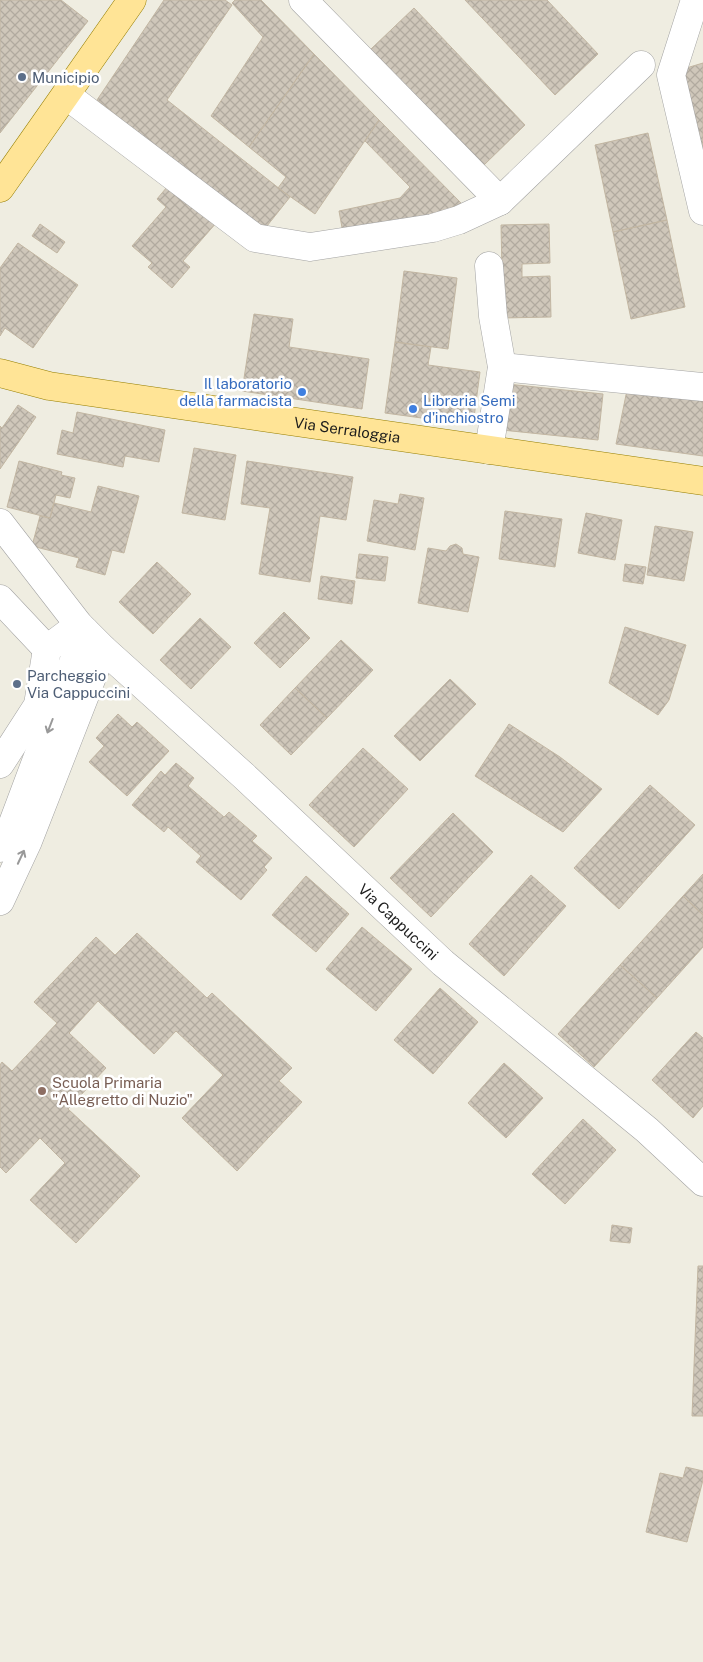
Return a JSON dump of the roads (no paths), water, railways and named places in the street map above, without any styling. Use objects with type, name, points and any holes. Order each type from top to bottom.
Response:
[{"type":"main road","points":[[0,188],[66,95],[127,2]]},
{"type":"main road","name":"Via Serraloggia","points":[[0,374],[48,386],[703,482]]},
{"type":"street","points":[[303,0],[500,201]]},
{"type":"street","points":[[695,0],[671,75],[703,211]]},
{"type":"street","points":[[66,95],[255,238],[310,247],[433,228],[459,220],[500,201],[641,65]]},
{"type":"street","points":[[489,266],[493,316],[502,367],[489,450]]},
{"type":"street","points":[[502,367],[703,387]]},
{"type":"street","name":"Via Cappuccini","points":[[0,523],[89,635],[244,776],[442,963],[647,1130],[702,1179]]},
{"type":"street","points":[[0,599],[47,649]]},
{"type":"street","points":[[47,649],[89,635]]},
{"type":"street","points":[[0,848],[13,823],[89,635]]},
{"type":"street","points":[[0,901],[28,841],[89,635]]},
{"type":"street","points":[[0,764],[38,705],[47,649]]},
{"type":"place","name":"Municipio","points":[[22,77]]},
{"type":"place","name":"Il laboratorio della farmacista","points":[[302,392]]},
{"type":"place","name":"Libreria Semi d'inchiostro","points":[[413,409]]},
{"type":"place","name":"Parcheggio Via Cappuccini","points":[[17,684]]},
{"type":"place","name":"Scuola Primaria \"Allegretto di Nuzio\"","points":[[42,1091]]}]
